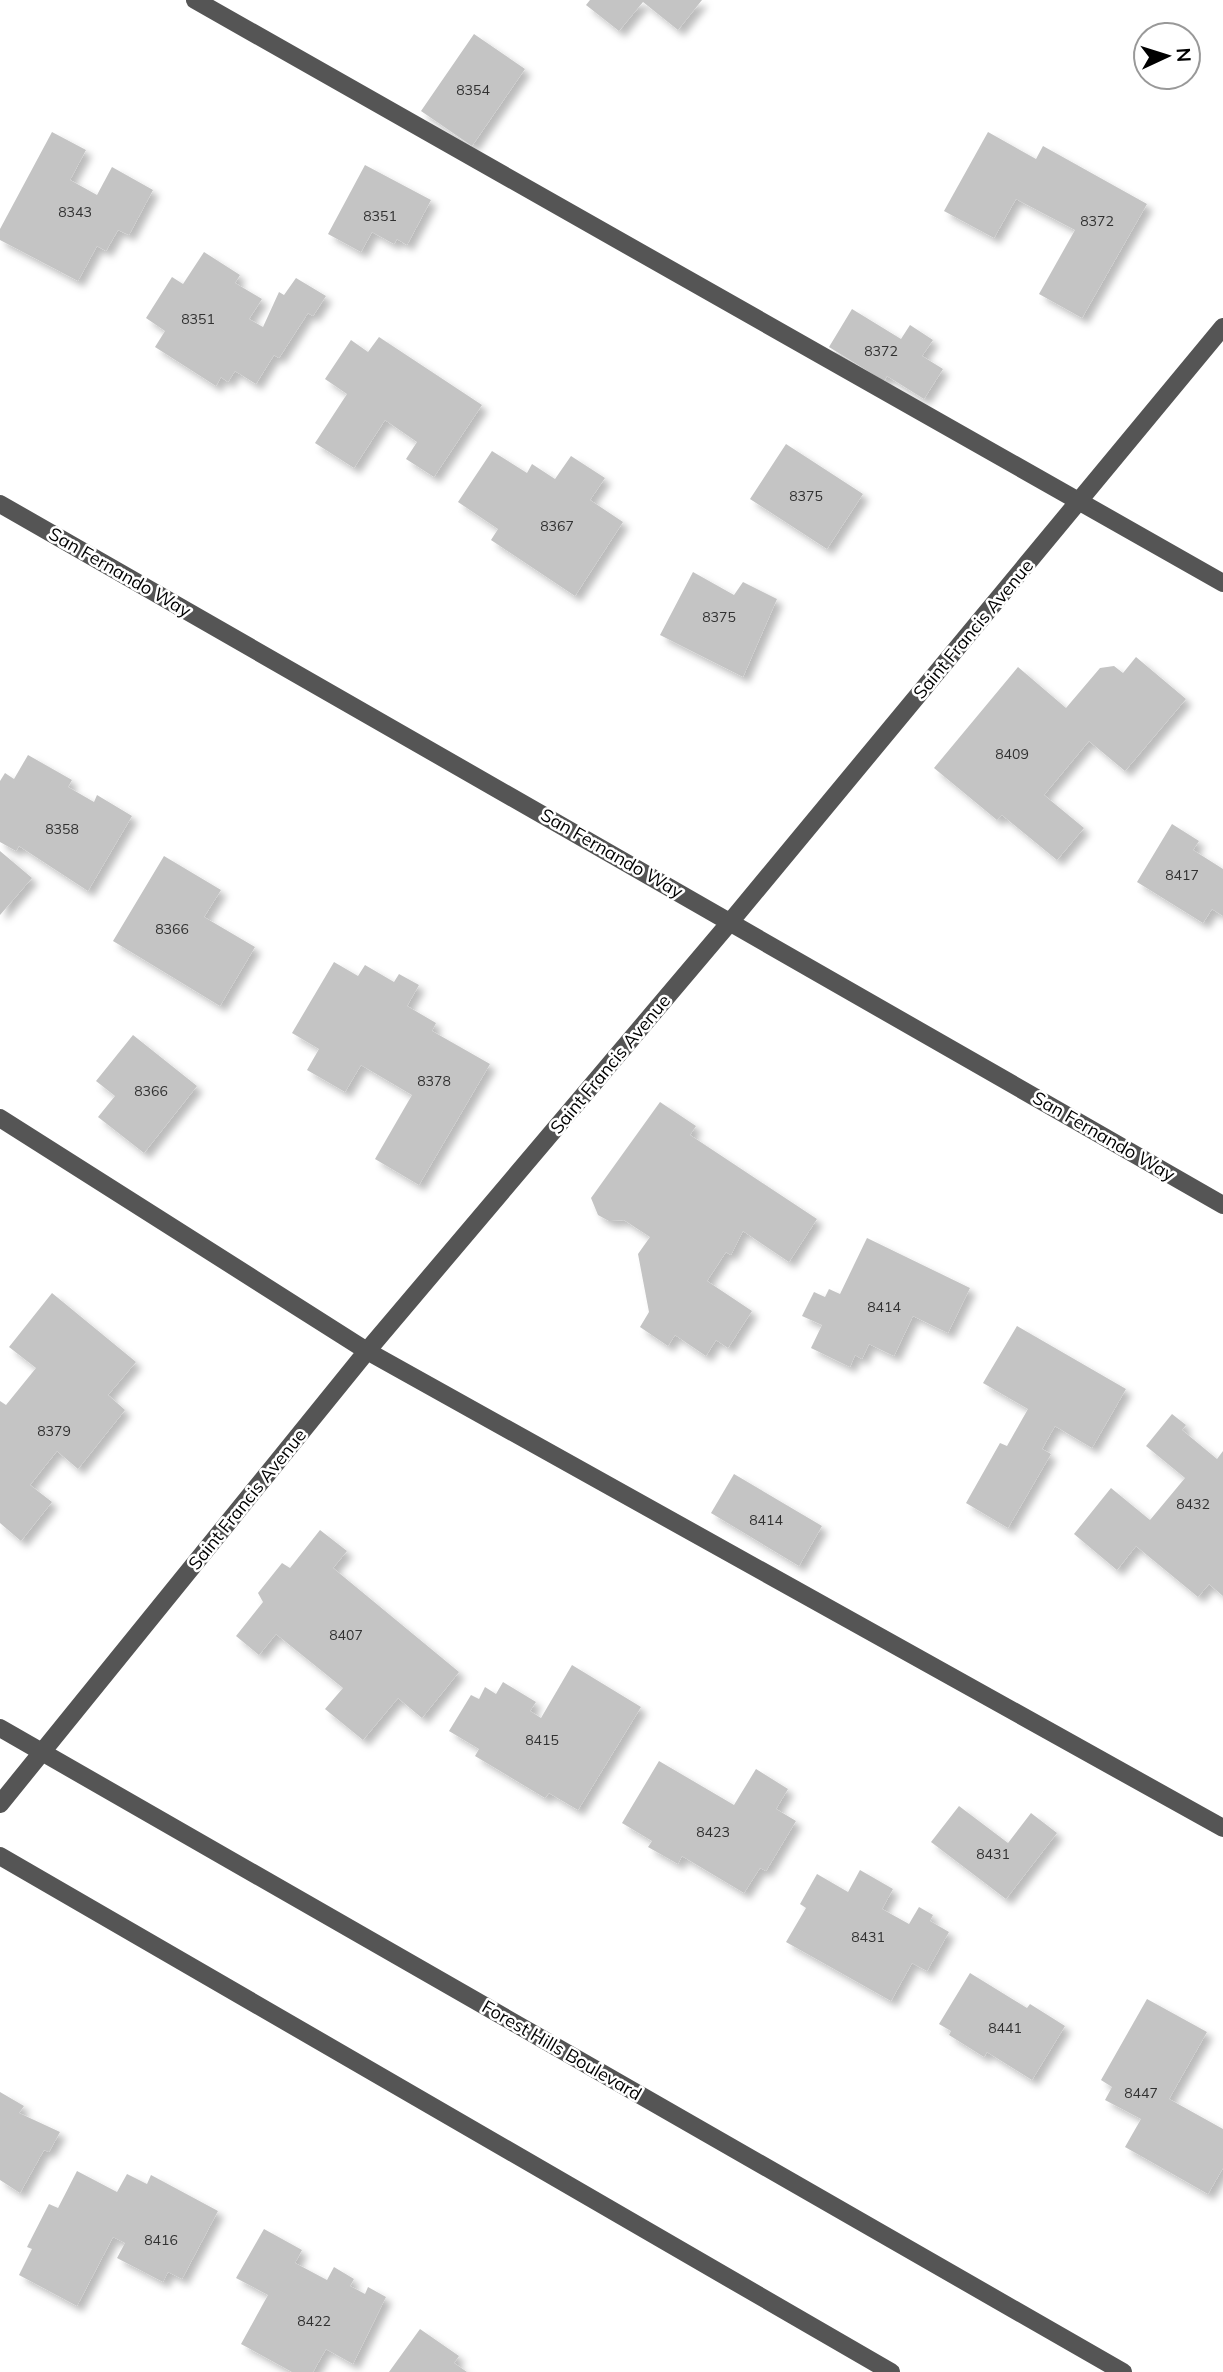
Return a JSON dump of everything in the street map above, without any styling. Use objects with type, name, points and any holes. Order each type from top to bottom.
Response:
[{"type":"street","points":[[195,0],[1223,583]]},
{"type":"street","name":"Saint Francis Avenue","points":[[0,1804],[367,1351],[731,921],[1223,327]]},
{"type":"street","name":"San Fernando Way","points":[[0,504],[1223,1205]]},
{"type":"street","points":[[0,1118],[367,1351],[1223,1828]]},
{"type":"street","name":"Forest Hills Boulevard","points":[[0,1727],[1123,2372]]},
{"type":"street","points":[[0,1856],[891,2372]]},
{"type":"building","points":[[590,0],[702,0],[678,30],[643,2],[619,31],[586,5]]},
{"type":"building","points":[[474,34],[525,69],[472,146],[421,111]]},
{"type":"building","points":[[52,132],[86,150],[70,180],[97,195],[112,167],[153,190],[129,235],[118,230],[106,251],[97,246],[78,281],[0,240],[0,229]]},
{"type":"building","points":[[988,132],[1036,159],[1043,146],[1147,204],[1082,318],[1039,294],[1075,230],[1016,199],[994,238],[944,211]]},
{"type":"building","points":[[365,165],[431,200],[407,245],[397,239],[394,244],[372,232],[361,252],[328,234]]},
{"type":"building","points":[[204,252],[240,275],[235,283],[262,299],[249,319],[263,327],[279,292],[284,295],[296,278],[326,296],[313,316],[308,313],[279,358],[274,355],[256,384],[235,371],[228,382],[221,377],[216,386],[155,347],[165,331],[146,318],[172,277],[183,284]]},
{"type":"building","points":[[852,309],[901,339],[910,325],[933,340],[922,356],[943,369],[924,399],[887,376],[884,381],[829,347]]},
{"type":"building","points":[[379,337],[482,405],[434,477],[406,459],[417,442],[385,420],[354,468],[315,443],[347,394],[325,379],[351,340],[368,352]]},
{"type":"building","points":[[786,444],[863,494],[827,549],[750,499]]},
{"type":"building","points":[[492,451],[527,473],[532,464],[555,479],[571,456],[605,478],[590,500],[623,522],[575,596],[491,540],[498,529],[458,502]]},
{"type":"building","points":[[693,572],[734,595],[743,582],[777,599],[743,677],[660,635]]},
{"type":"building","points":[[1136,657],[1186,699],[1125,771],[1089,741],[1044,795],[1084,828],[1057,860],[1002,815],[997,820],[934,768],[1018,667],[1066,708],[1100,668],[1114,666],[1123,673]]},
{"type":"building","points":[[28,755],[72,780],[68,787],[94,802],[97,795],[132,816],[88,891],[19,846],[16,851],[0,842],[0,781],[5,773],[14,779]]},
{"type":"building","points":[[1172,824],[1199,841],[1193,850],[1223,869],[1223,916],[1212,909],[1203,923],[1137,882]]},
{"type":"building","points":[[0,851],[32,878],[0,915]]},
{"type":"building","points":[[164,856],[221,890],[204,917],[255,947],[220,1006],[113,941]]},
{"type":"building","points":[[334,962],[358,976],[365,965],[394,982],[399,974],[419,985],[407,1006],[436,1023],[432,1031],[490,1064],[419,1185],[375,1159],[412,1095],[361,1065],[345,1092],[307,1070],[319,1049],[292,1033]]},
{"type":"building","points":[[133,1035],[197,1086],[144,1153],[98,1117],[115,1096],[96,1081]]},
{"type":"building","points":[[660,1102],[696,1126],[690,1135],[817,1219],[789,1262],[743,1231],[731,1255],[726,1252],[707,1281],[752,1311],[728,1348],[716,1340],[706,1356],[675,1335],[668,1346],[640,1327],[649,1312],[638,1254],[650,1237],[624,1220],[609,1221],[598,1215],[591,1198]]},
{"type":"building","points":[[867,1238],[970,1288],[948,1333],[913,1316],[894,1356],[869,1344],[862,1359],[855,1355],[850,1367],[811,1348],[822,1325],[802,1316],[814,1292],[825,1297],[829,1289],[840,1294]]},
{"type":"building","points":[[52,1293],[136,1362],[108,1395],[125,1410],[78,1469],[57,1451],[30,1485],[52,1502],[21,1541],[0,1523],[0,1401],[6,1405],[36,1368],[9,1347]]},
{"type":"building","points":[[1017,1326],[1126,1389],[1092,1448],[1055,1426],[1042,1449],[1051,1454],[1008,1528],[966,1503],[1000,1443],[1007,1446],[1028,1409],[983,1383]]},
{"type":"building","points":[[1172,1414],[1186,1425],[1182,1430],[1217,1459],[1223,1451],[1223,1596],[1209,1584],[1198,1597],[1136,1546],[1117,1570],[1074,1534],[1111,1488],[1150,1520],[1185,1478],[1146,1446]]},
{"type":"building","points":[[734,1474],[822,1526],[799,1566],[711,1513]]},
{"type":"building","points":[[320,1530],[347,1551],[333,1568],[459,1672],[422,1718],[398,1698],[363,1740],[325,1709],[343,1688],[276,1634],[259,1655],[236,1636],[263,1602],[258,1593],[282,1563],[290,1568]]},
{"type":"building","points":[[572,1665],[641,1707],[578,1810],[549,1793],[545,1798],[475,1756],[479,1749],[449,1731],[471,1695],[479,1699],[485,1687],[496,1694],[503,1682],[536,1702],[530,1711],[541,1718]]},
{"type":"building","points":[[659,1761],[734,1805],[756,1769],[788,1789],[776,1809],[796,1821],[766,1871],[760,1868],[744,1893],[682,1856],[678,1864],[648,1847],[652,1841],[622,1823]]},
{"type":"building","points":[[959,1806],[1008,1843],[1031,1813],[1057,1833],[1006,1899],[931,1842]]},
{"type":"building","points":[[860,1870],[893,1889],[882,1909],[909,1924],[919,1907],[933,1915],[930,1921],[949,1932],[927,1971],[912,1963],[891,2001],[786,1942],[806,1908],[800,1904],[817,1874],[848,1892]]},
{"type":"building","points":[[970,1973],[1027,2008],[1030,2004],[1065,2026],[1032,2080],[987,2052],[984,2057],[949,2035],[951,2031],[939,2024]]},
{"type":"building","points":[[1147,1999],[1207,2032],[1169,2099],[1223,2129],[1223,2168],[1208,2194],[1125,2147],[1141,2119],[1105,2100],[1112,2087],[1101,2080]]},
{"type":"building","points":[[0,2092],[24,2106],[19,2113],[60,2132],[49,2152],[44,2150],[20,2193],[0,2180]]},
{"type":"building","points":[[77,2171],[117,2192],[127,2174],[147,2184],[151,2175],[218,2211],[182,2279],[168,2272],[163,2282],[117,2258],[125,2243],[113,2237],[77,2306],[19,2275],[32,2249],[27,2247],[49,2204],[58,2208]]},
{"type":"building","points":[[264,2229],[302,2250],[295,2263],[327,2280],[334,2267],[354,2279],[350,2286],[365,2294],[368,2287],[386,2297],[353,2364],[326,2349],[313,2372],[292,2372],[241,2344],[268,2295],[236,2278]]},
{"type":"building","points":[[420,2329],[459,2356],[454,2363],[467,2372],[389,2372]]}]
